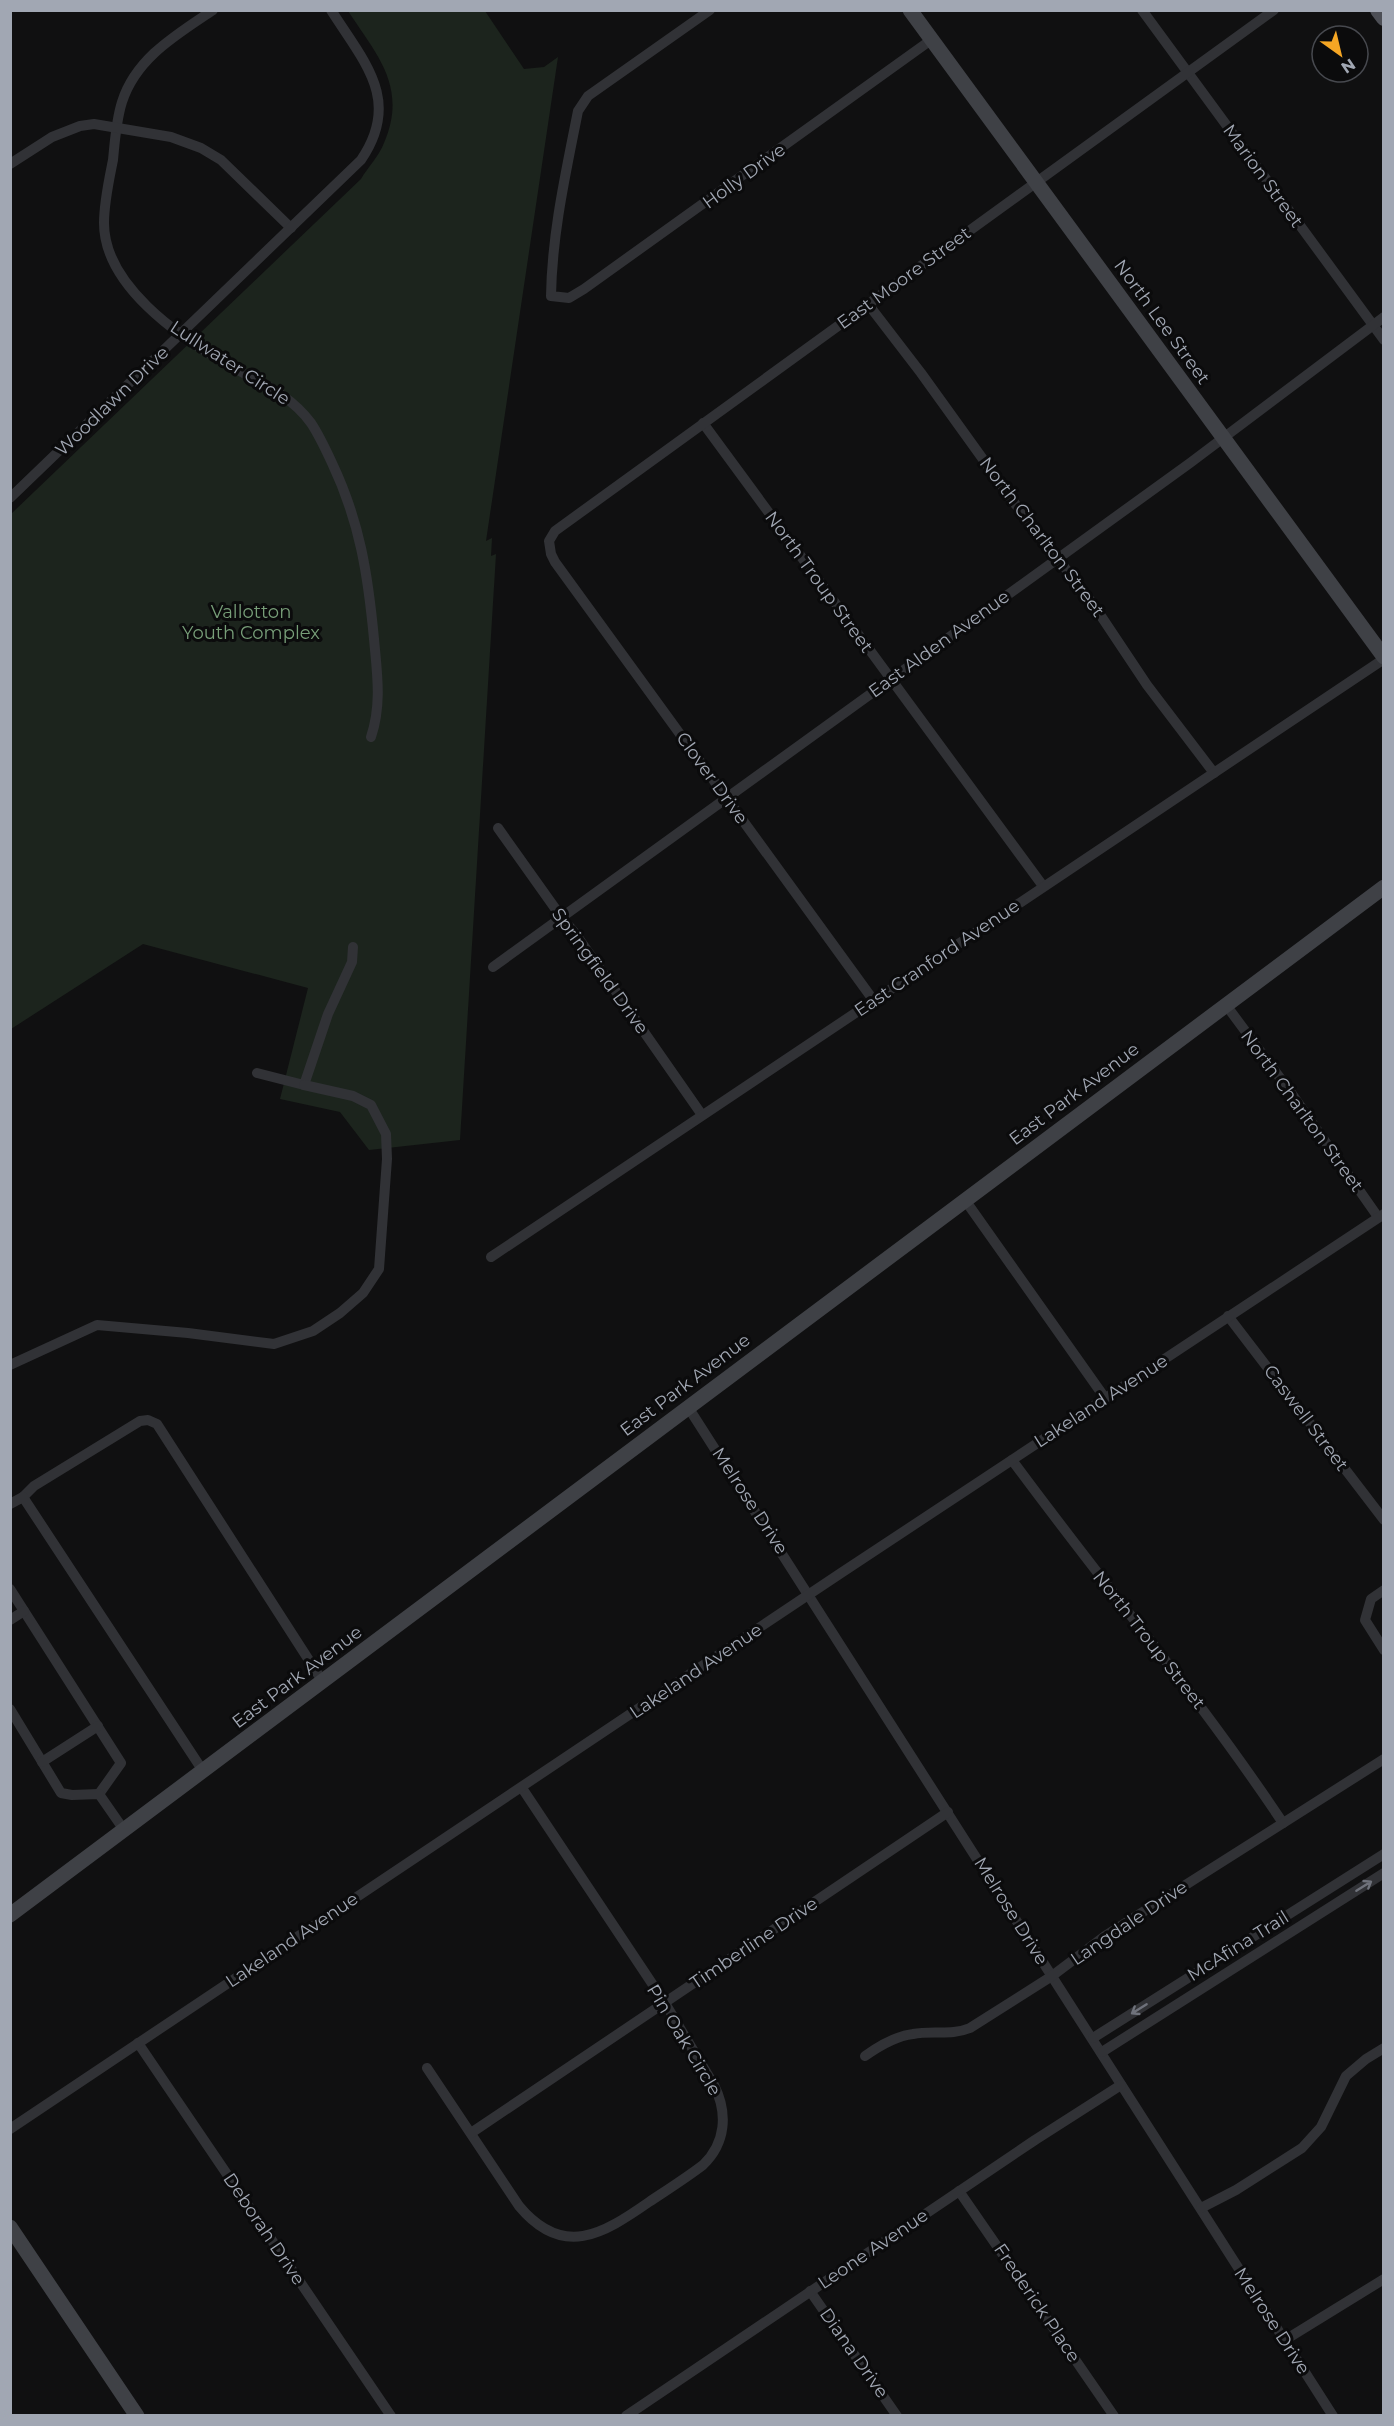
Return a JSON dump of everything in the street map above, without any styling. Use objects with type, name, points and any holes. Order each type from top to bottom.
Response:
[{"type":"main road","name":"North Lee Street","points":[[910,10],[1383,658]]},
{"type":"main road","points":[[1378,10],[1383,18]]},
{"type":"main road","name":"East Park Avenue","points":[[10,1915],[1383,887]]},
{"type":"main road","points":[[10,2227],[137,2415]]},
{"type":"street","name":"Lullwater Circle","points":[[213,10],[160,46],[143,64],[122,101],[116,129],[104,224],[108,249],[115,267],[129,287],[180,335],[289,398],[311,424],[332,462],[359,533],[370,597],[379,699],[376,722],[371,737]]},
{"type":"street","points":[[10,164],[52,137],[80,126],[94,124],[171,137],[209,152],[234,171],[291,228],[361,160],[370,146],[378,125],[380,98],[375,82],[331,10]]},
{"type":"street","name":"Holly Drive","points":[[710,10],[588,96],[578,111],[557,222],[551,296],[569,298],[584,289],[931,40]]},
{"type":"street","name":"Marion Street","points":[[1142,10],[1383,340]]},
{"type":"street","name":"East Moore Street","points":[[551,554],[549,541],[555,531],[1274,10]]},
{"type":"street","name":"Woodlawn Drive","points":[[10,498],[291,228]]},
{"type":"street","name":"North Charlton Street","points":[[868,304],[1016,505],[1093,603],[1147,685],[1214,773]]},
{"type":"street","name":"East Alden Avenue","points":[[493,968],[1190,463],[1221,437],[1383,317]]},
{"type":"street","name":"North Troup Street","points":[[703,423],[1043,886]]},
{"type":"street","name":"Clover Drive","points":[[551,554],[874,1001]]},
{"type":"street","name":"East Cranford Avenue","points":[[490,1257],[1383,658]]},
{"type":"street","name":"Springfield Drive","points":[[498,828],[575,933],[702,1115]]},
{"type":"street","points":[[304,1085],[328,1014],[352,962],[353,947]]},
{"type":"street","name":"North Charlton Street","points":[[1226,1005],[1381,1216]]},
{"type":"street","points":[[10,1365],[97,1325],[274,1344],[313,1331],[340,1313],[363,1293],[379,1269],[387,1159],[386,1134],[371,1105],[353,1096],[258,1073]]},
{"type":"street","points":[[965,1200],[1105,1398]]},
{"type":"street","name":"Lakeland Avenue","points":[[10,2129],[1011,1460],[1381,1216]]},
{"type":"street","name":"Caswell Street","points":[[1228,1316],[1383,1520]]},
{"type":"street","name":"Melrose Drive","points":[[688,1407],[1333,2415]]},
{"type":"street","points":[[10,1504],[23,1497],[34,1486],[140,1421],[148,1420],[157,1424],[323,1682]]},
{"type":"street","name":"North Troup Street","points":[[1011,1460],[1176,1674],[1283,1823]]},
{"type":"street","points":[[23,1497],[203,1771]]},
{"type":"street","points":[[10,1589],[121,1763],[99,1794]]},
{"type":"street","points":[[1383,1590],[1371,1599],[1365,1620],[1383,1650]]},
{"type":"street","points":[[10,1620],[24,1611]]},
{"type":"street","points":[[10,1709],[61,1793],[99,1794]]},
{"type":"street","points":[[42,1762],[98,1726]]},
{"type":"street","name":"Langdale Drive","points":[[865,2056],[896,2038],[914,2033],[960,2032],[970,2028],[1052,1976],[1114,1930],[1383,1759]]},
{"type":"street","name":"Pin Oak Circle","points":[[428,2068],[519,2206],[537,2225],[567,2237],[591,2235],[620,2222],[703,2165],[717,2147],[724,2116],[720,2096],[664,2003],[522,1788]]},
{"type":"street","points":[[99,1794],[124,1830]]},
{"type":"street","name":"Timberline Drive","points":[[471,2133],[948,1812]]},
{"type":"street","name":"McAfina Trail","points":[[1092,2038],[1383,1854]]},
{"type":"street","name":"McAfina Trail","points":[[1102,2052],[1383,1873]]},
{"type":"street","points":[[1328,1889],[1336,1903]]},
{"type":"street","points":[[1272,1925],[1281,1939]]},
{"type":"street","points":[[1217,1960],[1226,1973]]},
{"type":"street","points":[[1161,1995],[1170,2009]]},
{"type":"street","name":"Deborah Drive","points":[[138,2043],[391,2415]]},
{"type":"street","points":[[1201,2208],[1236,2190],[1302,2148],[1321,2127],[1346,2076],[1383,2048]]},
{"type":"street","name":"Leone Avenue","points":[[626,2415],[641,2411],[810,2291],[1121,2085]]},
{"type":"street","name":"Frederick Place","points":[[959,2191],[1114,2415]]},
{"type":"street","points":[[1285,2340],[1383,2279]]},
{"type":"street","name":"Diana Drive","points":[[810,2291],[897,2415]]},
{"type":"green space","name":"Vallotton Youth Complex","points":[[348,11],[485,11],[524,69],[544,67],[558,57],[486,541],[492,538],[491,556],[496,554],[460,1140],[369,1150],[340,1112],[280,1099],[308,988],[143,944],[11,1029],[11,514],[361,179],[376,157],[391,123],[393,105],[391,88],[378,57]]}]
